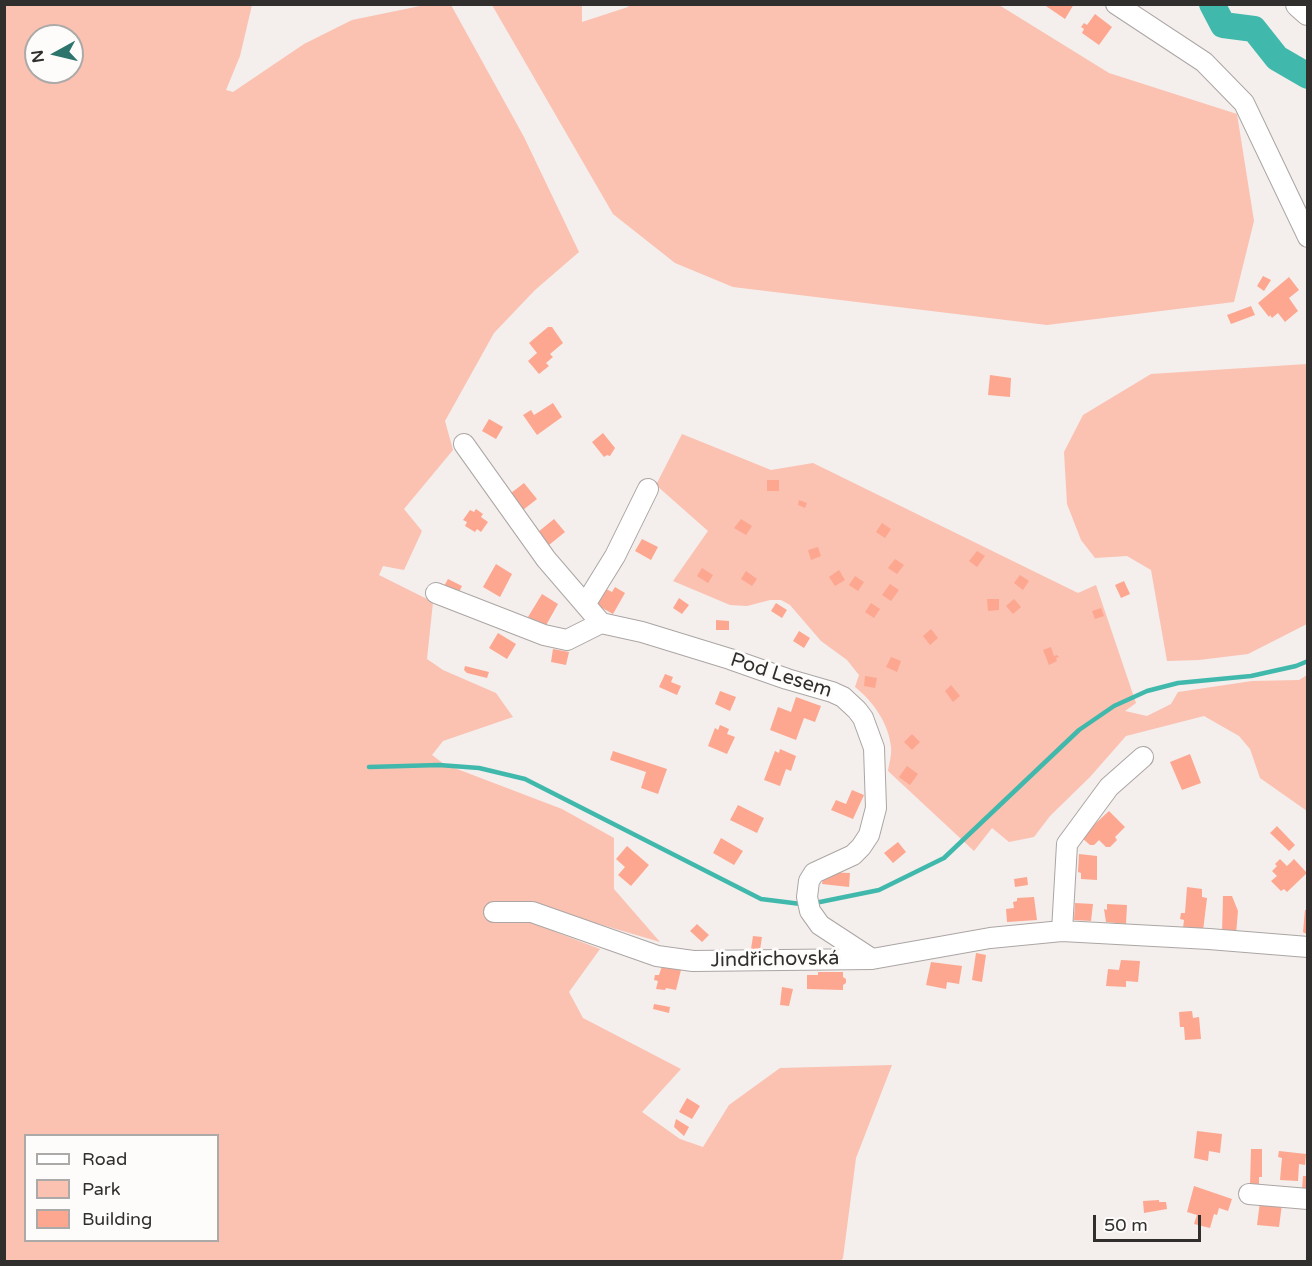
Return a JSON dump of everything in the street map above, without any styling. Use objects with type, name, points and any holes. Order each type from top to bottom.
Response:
[{"type":"main road","points":[[1299,4],[1308,12]]},
{"type":"street","points":[[1116,4],[1204,62],[1244,103],[1308,237]]},
{"type":"street","points":[[436,593],[544,635],[567,640],[601,623],[546,559],[464,444]]},
{"type":"street","points":[[586,603],[615,556],[648,489]]},
{"type":"street","name":"Pod Lesem","points":[[601,623],[653,636],[832,692],[843,697],[857,710],[863,718],[874,748],[876,808],[869,835],[861,848],[853,855],[814,873],[809,881],[807,897],[810,911],[820,925],[872,959]]},
{"type":"street","points":[[1062,931],[1068,844],[1109,787],[1143,757]]},
{"type":"street","name":"Jindřichovská","points":[[494,912],[532,912],[657,956],[693,961],[872,959],[990,938],[1062,931],[1308,947]]},
{"type":"street","points":[[1250,1194],[1308,1199]]},
{"type":"green space","points":[[629,4],[999,5],[1109,73],[1237,114],[1254,221],[1234,302],[1047,325],[733,287],[675,263],[613,214],[492,5],[582,5],[582,22],[628,7]]},
{"type":"green space","points":[[5,5],[252,5],[240,56],[226,90],[233,92],[304,44],[352,20],[425,5],[451,5],[524,137],[579,252],[535,290],[494,333],[445,421],[453,450],[404,509],[422,531],[404,570],[383,566],[379,575],[433,602],[427,659],[443,670],[496,693],[513,717],[443,741],[432,755],[444,764],[562,809],[614,838],[614,889],[660,942],[524,902],[527,921],[600,949],[569,992],[583,1018],[681,1069],[642,1112],[680,1139],[703,1147],[729,1105],[780,1068],[892,1065],[856,1158],[843,1258],[840,1262],[5,1262]]},
{"type":"green space","points":[[1307,364],[1307,624],[1248,654],[1167,661],[1151,570],[1127,556],[1095,558],[1081,540],[1067,504],[1064,452],[1083,415],[1151,374]]},
{"type":"green space","points":[[682,434],[771,470],[813,463],[1078,593],[1096,585],[1136,703],[1125,711],[1147,716],[1171,704],[1178,692],[1252,681],[1299,680],[1307,675],[1307,811],[1260,778],[1250,749],[1239,736],[1204,716],[1126,736],[1090,777],[1050,816],[1034,837],[1009,842],[992,828],[974,851],[888,771],[891,756],[890,738],[874,706],[855,687],[859,675],[847,660],[821,641],[790,605],[781,600],[770,600],[747,606],[730,605],[673,581],[708,531],[656,485]]},
{"type":"building","points":[[1043,4],[1074,4],[1065,19]]},
{"type":"building","points":[[1095,14],[1112,27],[1099,45],[1082,33],[1084,29],[1081,27],[1084,23],[1087,25]]},
{"type":"building","points":[[1263,276],[1271,280],[1264,291],[1257,286]]},
{"type":"building","points":[[1289,277],[1299,290],[1289,298],[1298,311],[1285,322],[1278,313],[1272,318],[1270,315],[1269,317],[1258,303]]},
{"type":"building","points":[[1251,306],[1255,315],[1231,324],[1227,315]]},
{"type":"building","points":[[548,327],[552,327],[563,343],[550,354],[553,357],[546,363],[549,366],[539,374],[528,361],[537,353],[529,343]]},
{"type":"building","points":[[990,375],[1011,378],[1010,397],[988,395]]},
{"type":"building","points":[[553,403],[562,417],[537,435],[523,415],[531,410],[534,415]]},
{"type":"building","points":[[489,419],[503,427],[496,439],[482,431]]},
{"type":"building","points":[[603,433],[615,448],[610,456],[604,457],[592,442]]},
{"type":"building","points":[[767,480],[779,480],[779,491],[767,491]]},
{"type":"building","points":[[524,483],[537,499],[523,510],[511,493]]},
{"type":"building","points":[[799,500],[807,503],[805,508],[798,505]]},
{"type":"building","points":[[476,509],[488,522],[481,532],[477,529],[475,532],[465,526],[467,522],[463,520],[470,510],[474,512]]},
{"type":"building","points":[[554,519],[565,532],[549,545],[538,532]]},
{"type":"building","points":[[741,519],[752,526],[746,535],[734,528]]},
{"type":"building","points":[[882,523],[891,529],[885,538],[876,532]]},
{"type":"building","points":[[642,539],[658,547],[651,560],[635,551]]},
{"type":"building","points":[[818,547],[821,556],[811,560],[808,550]]},
{"type":"building","points":[[977,551],[985,556],[977,567],[969,561]]},
{"type":"building","points":[[895,559],[904,565],[897,574],[888,568]]},
{"type":"building","points":[[496,564],[512,574],[500,597],[483,587]]},
{"type":"building","points":[[702,568],[713,575],[708,583],[697,576]]},
{"type":"building","points":[[839,570],[845,580],[835,586],[829,577]]},
{"type":"building","points":[[746,571],[757,579],[752,586],[741,579]]},
{"type":"building","points":[[1020,575],[1029,581],[1023,590],[1014,583]]},
{"type":"building","points":[[855,576],[864,582],[858,591],[849,585]]},
{"type":"building","points":[[448,579],[462,586],[458,594],[443,588]]},
{"type":"building","points":[[1124,581],[1130,594],[1121,598],[1115,585]]},
{"type":"building","points":[[890,584],[899,590],[891,601],[882,595]]},
{"type":"building","points":[[615,587],[625,593],[613,614],[595,604],[604,588],[612,592]]},
{"type":"building","points":[[542,594],[558,604],[545,627],[528,617]]},
{"type":"building","points":[[679,598],[689,605],[682,614],[673,608]]},
{"type":"building","points":[[987,599],[999,599],[999,610],[988,611]]},
{"type":"building","points":[[1014,599],[1021,607],[1013,614],[1006,606]]},
{"type":"building","points":[[776,603],[787,610],[782,618],[771,611]]},
{"type":"building","points":[[871,603],[880,609],[874,618],[865,612]]},
{"type":"building","points":[[1101,608],[1104,616],[1095,619],[1092,611]]},
{"type":"building","points":[[716,620],[729,621],[729,630],[716,630]]},
{"type":"building","points":[[931,629],[938,638],[930,645],[923,636]]},
{"type":"building","points":[[799,631],[810,638],[804,648],[793,641]]},
{"type":"building","points":[[498,633],[516,644],[507,659],[489,648]]},
{"type":"building","points":[[1051,647],[1054,656],[1059,657],[1056,658],[1057,661],[1049,665],[1043,650]]},
{"type":"building","points":[[553,649],[569,652],[566,665],[551,662]]},
{"type":"building","points":[[891,657],[901,661],[897,672],[886,667]]},
{"type":"building","points":[[465,666],[489,672],[487,678],[467,673],[464,670]]},
{"type":"building","points":[[665,674],[673,677],[671,682],[681,686],[677,695],[659,687]]},
{"type":"building","points":[[865,676],[877,678],[875,688],[864,686]]},
{"type":"building","points":[[951,685],[960,696],[953,702],[945,691]]},
{"type":"building","points":[[720,691],[736,697],[730,711],[715,704]]},
{"type":"building","points":[[796,697],[821,706],[815,722],[804,718],[796,740],[770,730],[778,707],[791,712]]},
{"type":"building","points":[[720,725],[729,729],[727,734],[735,737],[727,754],[708,746],[715,728],[718,730]]},
{"type":"building","points":[[912,734],[920,742],[912,750],[904,742]]},
{"type":"building","points":[[780,749],[796,756],[791,771],[786,769],[780,786],[764,780],[775,751],[779,753]]},
{"type":"building","points":[[613,751],[667,769],[658,794],[641,788],[646,772],[610,760]]},
{"type":"building","points":[[1190,754],[1201,783],[1182,790],[1170,762]]},
{"type":"building","points":[[907,766],[918,774],[910,785],[899,777]]},
{"type":"building","points":[[852,790],[864,795],[853,819],[831,810],[836,800],[846,804]]},
{"type":"building","points":[[738,805],[764,818],[757,833],[730,820]]},
{"type":"building","points":[[1109,811],[1125,827],[1115,837],[1117,840],[1110,847],[1106,847],[1099,840],[1094,845],[1090,845],[1081,837]]},
{"type":"building","points":[[1277,826],[1295,845],[1289,851],[1270,833]]},
{"type":"building","points":[[721,838],[743,851],[734,865],[713,853]]},
{"type":"building","points":[[898,842],[906,852],[893,863],[884,853]]},
{"type":"building","points":[[627,846],[649,865],[631,886],[618,875],[625,867],[616,859]]},
{"type":"building","points":[[1079,854],[1097,856],[1097,880],[1081,879],[1081,873],[1078,872]]},
{"type":"building","points":[[1280,859],[1287,866],[1294,859],[1307,873],[1287,892],[1284,889],[1281,891],[1271,881],[1277,876],[1272,871]]},
{"type":"building","points":[[824,872],[850,873],[849,887],[822,884]]},
{"type":"building","points":[[1027,877],[1028,885],[1015,887],[1014,879]]},
{"type":"building","points":[[1187,887],[1202,889],[1202,897],[1207,898],[1203,931],[1183,928],[1184,920],[1180,919],[1181,913],[1185,913]]},
{"type":"building","points":[[1223,896],[1232,896],[1238,911],[1236,934],[1222,933]]},
{"type":"building","points":[[1034,897],[1037,920],[1007,922],[1006,909],[1014,908],[1013,902],[1017,901],[1017,898]]},
{"type":"building","points":[[1075,903],[1093,904],[1091,921],[1074,920]]},
{"type":"building","points":[[1107,904],[1127,905],[1126,924],[1106,922],[1104,909],[1107,910]]},
{"type":"building","points":[[1305,910],[1308,910],[1308,935],[1303,932]]},
{"type":"building","points":[[697,924],[709,935],[702,942],[690,931]]},
{"type":"building","points":[[753,936],[762,937],[760,950],[751,949]]},
{"type":"building","points":[[976,953],[986,955],[982,982],[972,980]]},
{"type":"building","points":[[1121,960],[1140,961],[1138,982],[1126,981],[1126,987],[1106,986],[1108,969],[1119,970]]},
{"type":"building","points":[[931,962],[962,966],[959,984],[947,982],[946,989],[926,985]]},
{"type":"building","points":[[662,966],[681,970],[676,990],[656,989],[658,981],[654,980],[655,975],[659,975]]},
{"type":"building","points":[[818,972],[843,972],[846,983],[843,985],[843,990],[807,989],[807,975],[818,975]]},
{"type":"building","points":[[782,987],[793,989],[789,1006],[780,1005]]},
{"type":"building","points":[[654,1004],[670,1007],[669,1013],[653,1009]]},
{"type":"building","points":[[1192,1011],[1193,1018],[1199,1017],[1201,1039],[1185,1040],[1184,1027],[1180,1027],[1179,1012]]},
{"type":"building","points":[[687,1098],[700,1106],[692,1119],[679,1112]]},
{"type":"building","points":[[676,1119],[689,1127],[684,1136],[674,1127]]},
{"type":"building","points":[[1197,1131],[1222,1134],[1220,1153],[1209,1151],[1208,1161],[1194,1158]]},
{"type":"building","points":[[1251,1149],[1262,1149],[1262,1177],[1259,1177],[1259,1186],[1250,1185]]},
{"type":"building","points":[[1279,1151],[1306,1154],[1305,1165],[1299,1164],[1298,1181],[1280,1180],[1282,1158],[1278,1157]]},
{"type":"building","points":[[1303,1176],[1308,1176],[1308,1190],[1302,1190]]},
{"type":"building","points":[[1194,1186],[1232,1199],[1228,1211],[1219,1208],[1217,1215],[1214,1214],[1210,1228],[1194,1224],[1197,1215],[1187,1212]]},
{"type":"building","points":[[1159,1200],[1159,1202],[1166,1202],[1167,1209],[1144,1213],[1143,1201]]},
{"type":"building","points":[[1260,1202],[1282,1204],[1279,1227],[1257,1225]]},
{"type":"waterway","points":[[1212,4],[1223,25],[1254,29],[1277,58],[1308,76]]},
{"type":"waterway","points":[[815,903],[879,890],[944,858],[1079,730],[1114,706],[1147,691],[1178,683],[1251,676],[1308,661]]},
{"type":"waterway","points":[[369,767],[439,765],[479,768],[525,779],[761,899],[801,904]]}]
